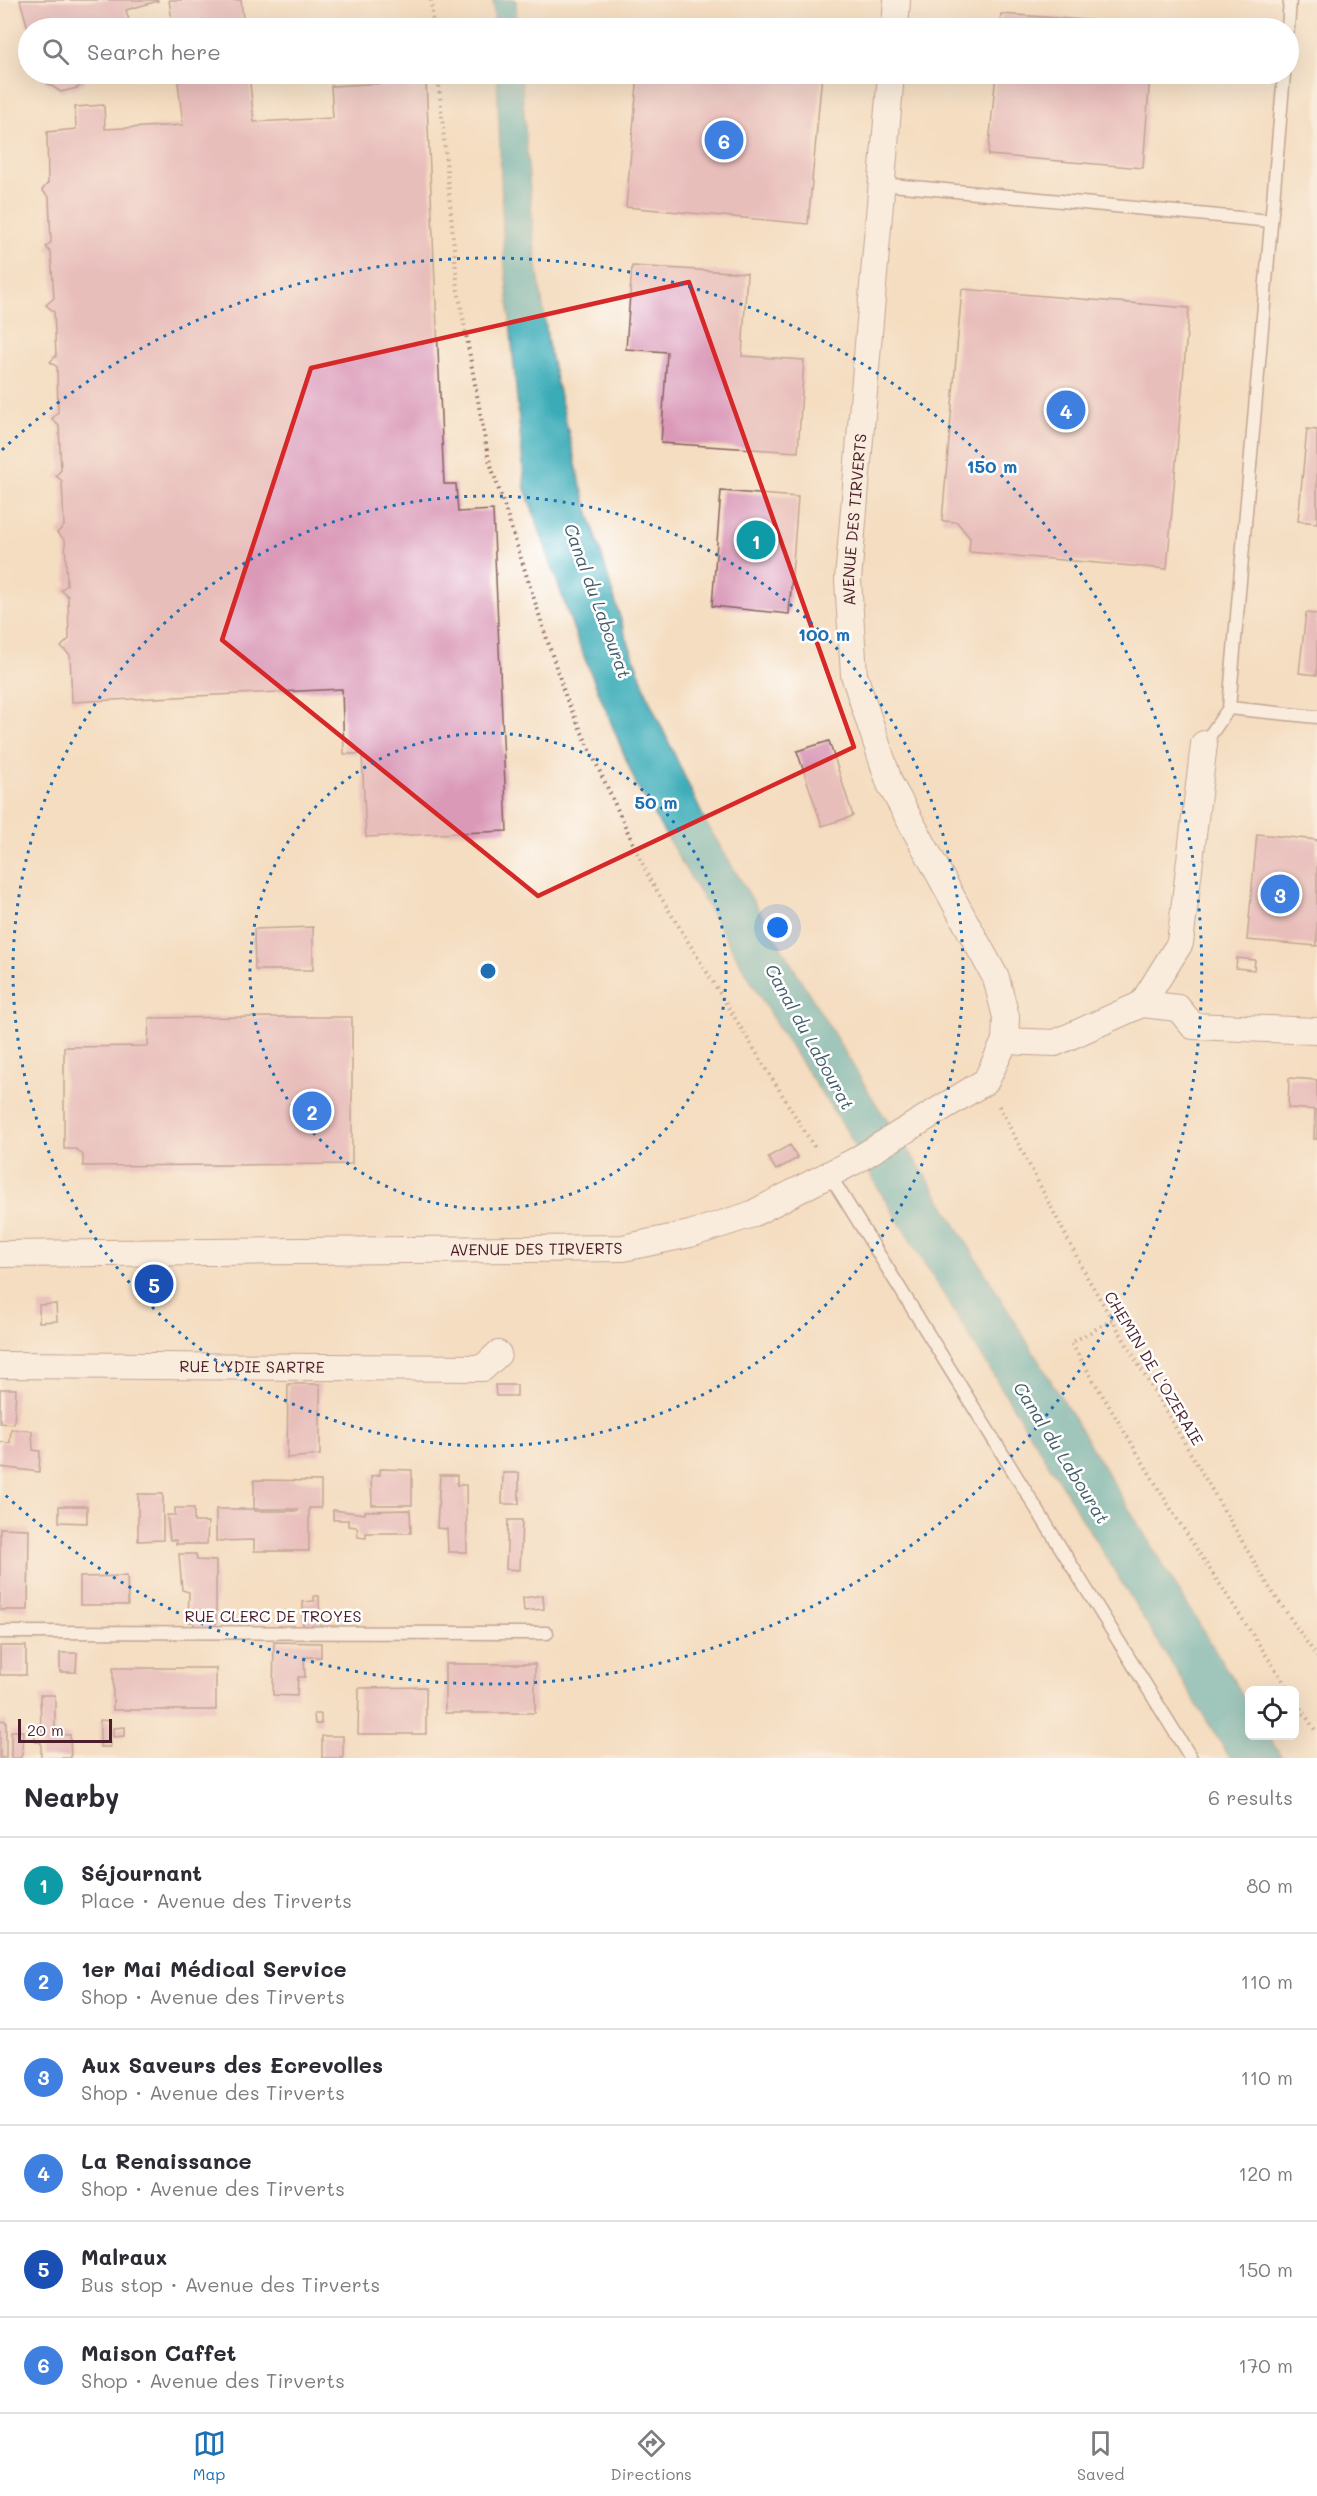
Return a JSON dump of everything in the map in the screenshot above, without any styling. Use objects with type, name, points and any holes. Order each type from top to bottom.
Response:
[{"type":"street","points":[[896,18],[897,0]]},
{"type":"street","name":"AVENUE DES TIRVERTS","points":[[0,1254],[623,1248],[690,1234],[750,1215],[855,1161],[986,1081],[1005,1041],[1006,1017],[996,978],[890,784],[854,675],[848,580],[890,84]]},
{"type":"street","points":[[1142,1004],[1180,943],[1204,744]]},
{"type":"street","points":[[1005,1041],[1055,1043],[1142,1004],[1178,1008],[1193,1026],[1317,1031]]},
{"type":"street","name":"RUE LYDIE SARTRE","points":[[0,1365],[483,1368],[498,1354]]},
{"type":"lane","points":[[1289,18],[1290,0]]},
{"type":"lane","points":[[1204,744],[1229,708],[1283,84]]},
{"type":"lane","points":[[882,184],[1271,221]]},
{"type":"lane","points":[[1229,708],[1317,717]]},
{"type":"lane","points":[[829,1174],[1191,1758]]},
{"type":"lane","name":"RUE CLERC DE TROYES","points":[[0,1632],[547,1633]]},
{"type":"path","points":[[431,0],[432,18]]},
{"type":"path","points":[[439,84],[458,290],[488,456],[567,698],[649,878],[801,1124],[829,1174]]},
{"type":"path","name":"CHEMIN DE L'OZERAIE","points":[[986,1081],[1086,1275],[1269,1587],[1317,1657]]},
{"type":"path","points":[[1112,1320],[1071,1343],[1177,1519],[1286,1686]]},
{"type":"path","points":[[1299,1706],[1317,1733]]},
{"type":"highlighted area","points":[[689,282],[854,747],[538,896],[222,640],[311,368]]},
{"type":"water","points":[[493,0],[516,0],[517,18],[494,18]]},
{"type":"water","name":"Canal du Labourat","points":[[497,84],[522,84],[534,243],[549,350],[581,486],[624,631],[650,702],[706,823],[878,1107],[931,1184],[1245,1699],[1245,1740],[1271,1740],[1282,1758],[1230,1758],[876,1185],[847,1131],[779,1029],[637,786],[577,639],[525,488],[504,254]]},
{"type":"building","points":[[20,0],[158,0],[126,10],[128,18],[25,18]]},
{"type":"building","points":[[169,0],[241,0],[243,18],[172,18]]},
{"type":"building","points":[[1001,14],[1056,18],[1001,18]]},
{"type":"building","points":[[48,84],[83,84],[77,88],[61,92]]},
{"type":"building","points":[[178,84],[250,84],[254,122],[333,118],[331,86],[426,84],[444,484],[456,484],[458,512],[493,510],[507,831],[366,837],[362,754],[344,754],[342,689],[72,702],[70,655],[61,647],[69,639],[68,596],[61,590],[67,585],[65,540],[57,533],[64,526],[62,481],[56,476],[61,470],[59,426],[52,419],[58,412],[57,367],[50,362],[56,356],[54,312],[46,305],[54,298],[51,253],[46,247],[51,242],[49,197],[42,190],[48,183],[47,132],[76,129],[75,107],[104,105],[105,129],[183,125]]},
{"type":"building","points":[[637,84],[821,84],[808,224],[626,207]]},
{"type":"building","points":[[995,84],[1149,84],[1143,168],[988,155]]},
{"type":"building","points":[[632,266],[747,273],[742,356],[804,360],[798,452],[661,443],[667,352],[626,349]]},
{"type":"building","points":[[962,289],[1189,308],[1167,569],[969,552],[970,538],[957,522],[942,521]]},
{"type":"building","points":[[1307,429],[1317,430],[1317,523],[1298,521]]},
{"type":"building","points":[[721,491],[798,497],[789,614],[712,606]]},
{"type":"building","points":[[1306,613],[1317,614],[1317,675],[1299,673]]},
{"type":"building","points":[[829,741],[853,816],[822,826],[797,751]]},
{"type":"building","points":[[1257,834],[1317,840],[1317,946],[1247,940]]},
{"type":"building","points":[[313,927],[313,970],[255,970],[254,929]]},
{"type":"building","points":[[1237,958],[1255,960],[1254,970],[1236,968]]},
{"type":"building","points":[[352,1017],[352,1164],[83,1166],[83,1155],[76,1149],[64,1149],[64,1047],[148,1046],[149,1018]]},
{"type":"building","points":[[1289,1078],[1317,1080],[1317,1110],[1288,1108]]},
{"type":"building","points":[[1315,1110],[1317,1110],[1317,1139],[1314,1139]]},
{"type":"building","points":[[790,1145],[798,1158],[776,1170],[768,1157]]},
{"type":"building","points":[[56,1304],[57,1321],[39,1322],[39,1305]]},
{"type":"building","points":[[288,1384],[320,1384],[320,1455],[287,1458]]},
{"type":"building","points":[[495,1385],[517,1385],[517,1396],[496,1396]]},
{"type":"building","points":[[0,1389],[16,1389],[14,1424],[0,1423]]},
{"type":"building","points":[[11,1429],[32,1431],[33,1450],[40,1451],[39,1472],[0,1467],[0,1442],[10,1443]]},
{"type":"building","points":[[380,1469],[412,1470],[412,1505],[372,1505],[371,1476],[380,1475]]},
{"type":"building","points":[[503,1473],[519,1473],[519,1504],[502,1504]]},
{"type":"building","points":[[440,1475],[457,1475],[457,1485],[466,1485],[467,1552],[448,1552],[447,1529],[437,1528]]},
{"type":"building","points":[[254,1480],[321,1481],[321,1508],[309,1508],[309,1551],[254,1551],[254,1540],[216,1541],[216,1509],[254,1509]],"holes":[[[255,1509],[298,1509],[298,1511],[255,1511]]]},
{"type":"building","points":[[138,1494],[163,1494],[163,1540],[138,1541]]},
{"type":"building","points":[[59,1506],[87,1506],[87,1523],[59,1522]]},
{"type":"building","points":[[175,1508],[194,1508],[194,1522],[208,1522],[207,1544],[176,1544],[176,1540],[170,1540],[167,1515],[175,1515]]},
{"type":"building","points":[[333,1510],[365,1514],[365,1511],[410,1510],[411,1533],[366,1533],[366,1538],[358,1537],[357,1527],[348,1526],[348,1520],[333,1520]]},
{"type":"building","points":[[508,1520],[522,1520],[520,1570],[506,1569]]},
{"type":"building","points":[[0,1528],[29,1529],[28,1610],[0,1610]]},
{"type":"building","points":[[179,1554],[196,1554],[197,1560],[216,1561],[216,1630],[194,1629],[194,1622],[188,1622],[189,1592],[182,1590]]},
{"type":"building","points":[[127,1576],[128,1605],[80,1605],[80,1577]]},
{"type":"building","points":[[543,1595],[544,1609],[524,1611],[523,1598]]},
{"type":"building","points":[[314,1596],[319,1596],[320,1628],[303,1627],[303,1602],[314,1601]]},
{"type":"building","points":[[274,1642],[321,1643],[321,1657],[304,1657],[305,1677],[298,1677],[297,1696],[273,1695]]},
{"type":"building","points":[[0,1646],[26,1646],[26,1675],[0,1675]]},
{"type":"building","points":[[60,1653],[77,1653],[76,1672],[60,1672]]},
{"type":"building","points":[[445,1664],[535,1664],[535,1713],[445,1713]]},
{"type":"building","points":[[113,1668],[216,1668],[216,1710],[113,1710]]},
{"type":"building","points":[[426,1687],[426,1734],[358,1734],[359,1688]]},
{"type":"building","points":[[40,1695],[55,1695],[55,1734],[70,1735],[71,1758],[41,1758],[41,1742],[35,1742],[35,1731],[41,1731]]},
{"type":"building","points":[[314,1714],[321,1714],[321,1724],[315,1724]]},
{"type":"building","points":[[0,1720],[6,1721],[6,1758],[0,1758]]},
{"type":"building","points":[[100,1720],[110,1721],[110,1747],[100,1747]]},
{"type":"building","points":[[125,1727],[125,1736],[113,1737],[113,1728]]},
{"type":"building","points":[[11,1731],[23,1731],[20,1758],[11,1758]]},
{"type":"building","points":[[322,1736],[343,1736],[343,1758],[322,1758]]},
{"type":"place","name":"Maison Caffet","points":[[724,140]]},
{"type":"place","name":"La Renaissance","points":[[1066,410]]},
{"type":"place","name":"Séjournant","points":[[756,540]]},
{"type":"place","name":"Aux Saveurs des Ecrevolles","points":[[1280,894]]},
{"type":"place","name":"1er Mai Médical Service","points":[[312,1111]]},
{"type":"place","name":"Malraux","points":[[154,1284]]}]
